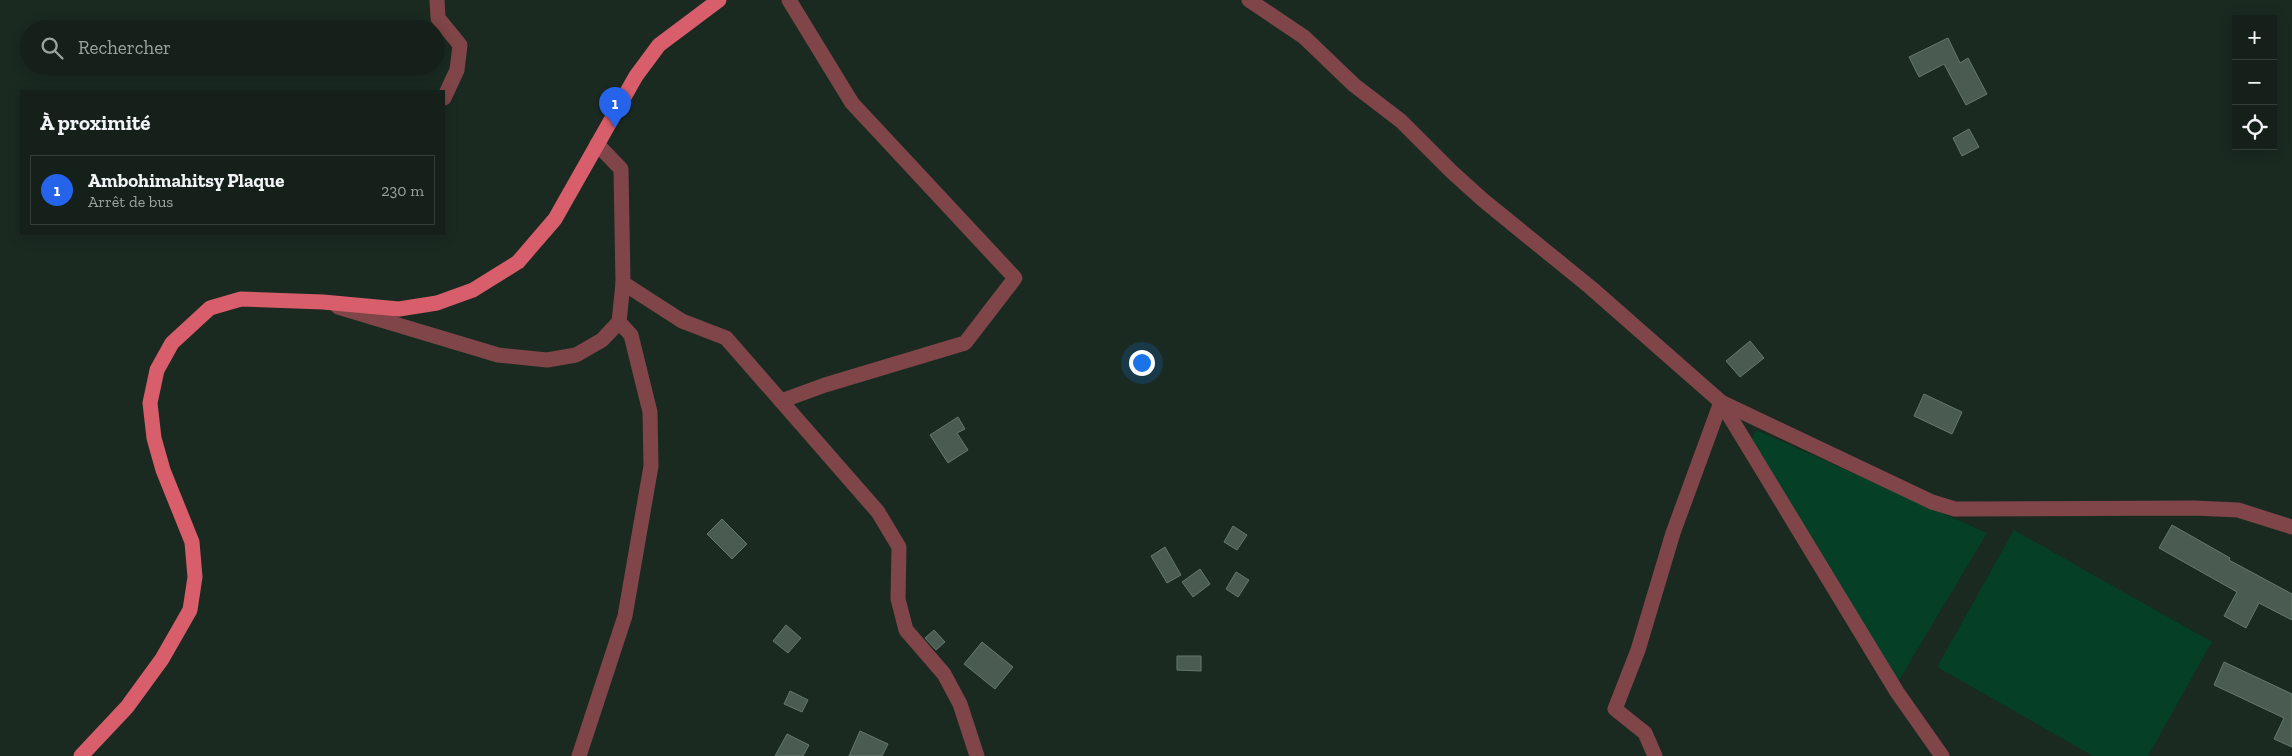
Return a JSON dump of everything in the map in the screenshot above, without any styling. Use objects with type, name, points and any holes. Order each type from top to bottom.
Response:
[{"type":"main road","points":[[81,756],[127,707],[162,659],[190,610],[195,577],[192,542],[163,470],[154,438],[150,403],[157,370],[172,343],[210,308],[241,299],[322,302],[399,309],[438,303],[472,290],[518,262],[555,219],[636,76],[659,45],[719,0]]},
{"type":"street","points":[[437,0],[440,20]]},
{"type":"street","points":[[781,401],[825,385],[965,343],[1015,278],[852,103],[789,0]]},
{"type":"street","points":[[1248,0],[1304,36],[1354,85],[1401,121],[1470,189],[1590,287],[1721,402],[1932,502],[1955,509],[2194,508],[2238,510],[2292,526]]},
{"type":"street","points":[[445,27],[460,45],[457,70],[445,96]]},
{"type":"street","points":[[322,302],[498,355],[547,360],[576,355],[602,340],[620,322],[623,283],[621,169],[597,144]]},
{"type":"street","points":[[623,283],[682,321],[726,338],[878,512],[899,547],[898,599],[906,630],[944,674],[960,704],[977,756]]},
{"type":"street","points":[[579,756],[625,616],[651,466],[650,412],[631,335],[620,322]]},
{"type":"street","points":[[1655,756],[1645,733],[1615,709],[1638,650],[1673,532],[1721,402]]},
{"type":"street","points":[[1721,402],[1897,692],[1942,756]]},
{"type":"green space","points":[[1756,430],[1987,533],[1896,685],[1749,443]]},
{"type":"green space","points":[[2014,530],[2212,642],[2148,756],[2093,756],[1937,667]]},
{"type":"building","points":[[1948,38],[1960,63],[1968,58],[1987,94],[1966,105],[1944,64],[1919,77],[1909,57]]},
{"type":"building","points":[[1969,129],[1979,147],[1962,156],[1953,138]]},
{"type":"building","points":[[1750,341],[1764,358],[1740,377],[1726,361]]},
{"type":"building","points":[[1924,394],[1962,412],[1952,434],[1914,416]]},
{"type":"building","points":[[958,417],[965,429],[957,433],[968,450],[948,463],[930,435]]},
{"type":"building","points":[[722,519],[747,544],[732,559],[707,534]]},
{"type":"building","points":[[2172,525],[2230,558],[2229,560],[2292,594],[2292,620],[2259,603],[2246,628],[2224,616],[2237,592],[2159,548]]},
{"type":"building","points":[[1233,526],[1247,535],[1237,550],[1224,542]]},
{"type":"building","points":[[1165,547],[1181,575],[1167,583],[1151,556]]},
{"type":"building","points":[[1200,569],[1210,584],[1193,597],[1182,582]]},
{"type":"building","points":[[1236,572],[1249,580],[1238,597],[1226,589]]},
{"type":"building","points":[[786,625],[801,638],[788,653],[773,641]]},
{"type":"building","points":[[934,630],[945,642],[936,650],[925,638]]},
{"type":"building","points":[[982,642],[1013,667],[995,689],[964,664]]},
{"type":"building","points":[[1177,656],[1201,656],[1201,671],[1177,670]]},
{"type":"building","points":[[2224,662],[2292,694],[2292,747],[2274,739],[2284,718],[2214,685]]},
{"type":"building","points":[[790,691],[808,700],[802,712],[784,704]]},
{"type":"building","points":[[860,731],[888,744],[882,756],[849,756]]},
{"type":"building","points":[[787,734],[809,745],[803,756],[775,756]]},
{"type":"place","name":"Ambohimahitsy Plaque","points":[[615,128]]}]
